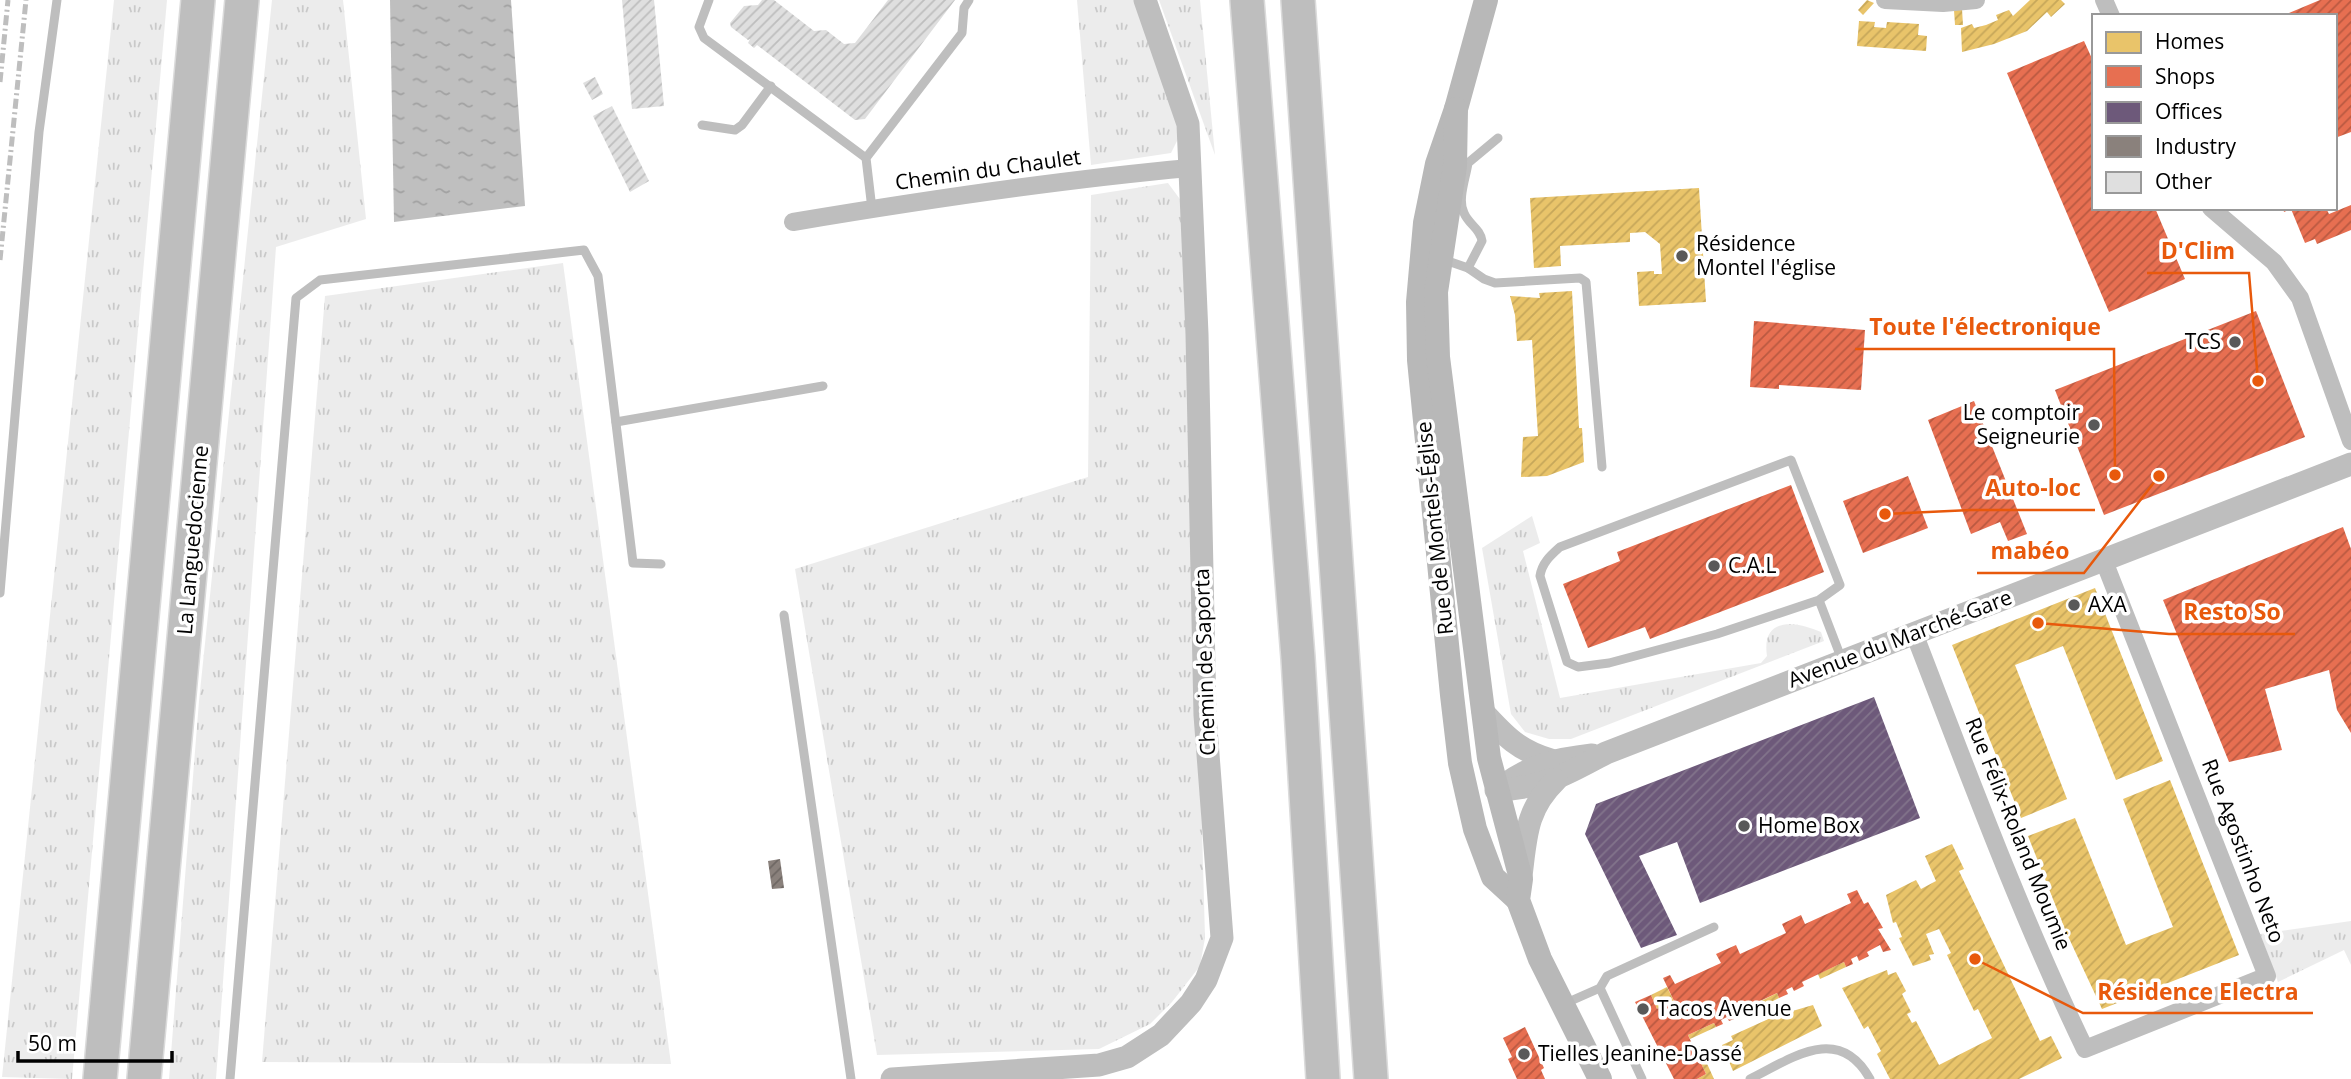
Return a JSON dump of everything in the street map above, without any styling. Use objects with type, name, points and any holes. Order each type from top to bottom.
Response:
[{"type":"highway","name":"La Languedocienne","points":[[100,1079],[198,0]]},
{"type":"highway","name":"La Languedocienne","points":[[144,1079],[242,0]]},
{"type":"highway","points":[[1247,0],[1298,658],[1323,1079]]},
{"type":"highway","points":[[1298,0],[1371,1079]]},
{"type":"main road","name":"Rue de Montels-Église","points":[[1486,0],[1456,109],[1437,164],[1425,223],[1436,292],[1438,357],[1489,758],[1496,790],[1540,959],[1601,1079]]},
{"type":"main road","name":"Rue de Montels-Église","points":[[1431,258],[1418,302],[1421,384],[1460,763],[1475,829],[1493,877],[1520,890]]},
{"type":"main road","points":[[1468,797],[1496,790]]},
{"type":"street","name":"Chemin de Saporta","points":[[892,1079],[1099,1065],[1127,1057],[1161,1035],[1191,1003],[1206,980],[1222,938],[1205,715],[1197,334],[1188,124],[1145,0]]},
{"type":"street","points":[[1885,0],[1943,3],[1976,0]]},
{"type":"street","name":"Chemin du Chaulet","points":[[793,222],[1132,173],[1190,168]]},
{"type":"street","points":[[2213,210],[2274,262],[2300,298],[2351,441]]},
{"type":"street","name":"Avenue du Marché-Gare","points":[[1496,790],[1514,778],[1554,770],[1606,753],[2351,464]]},
{"type":"street","name":"Rue Agostinho Neto","points":[[2085,1049],[2267,976],[2104,561]]},
{"type":"street","name":"Rue Félix-Roland Moumie","points":[[1914,633],[1997,847],[2085,1049]]},
{"type":"street","name":"Avenue du Marché-Gare","points":[[1483,712],[1518,747],[1554,770]]},
{"type":"street","points":[[1520,890],[1528,821],[1554,770]]},
{"type":"lane","points":[[0,593],[39,132],[57,0]]},
{"type":"lane","points":[[709,0],[699,27],[705,38],[866,158]]},
{"type":"lane","points":[[872,209],[866,158],[962,33],[964,8],[969,0]]},
{"type":"lane","points":[[702,125],[735,130],[742,125],[771,86]]},
{"type":"lane","points":[[1468,268],[1482,241],[1478,229],[1464,214],[1461,205],[1468,163],[1498,138]]},
{"type":"lane","points":[[230,1079],[296,298],[320,280],[584,250],[598,276],[633,563],[661,564]]},
{"type":"lane","points":[[1431,258],[1468,268],[1495,283],[1580,278],[1586,282],[1602,467]]},
{"type":"lane","points":[[615,422],[823,387]]},
{"type":"lane","points":[[1791,460],[1840,585],[1819,600],[1717,634],[1609,663],[1578,667],[1567,662],[1540,576],[1548,558],[1560,547],[1791,460]]},
{"type":"lane","points":[[1819,600],[1843,662]]},
{"type":"lane","points":[[784,615],[851,1079]]},
{"type":"lane","points":[[1563,1005],[1600,988],[1607,976],[1714,926]]},
{"type":"lane","points":[[1600,988],[1642,1079]]},
{"type":"lane","points":[[1749,1079],[1808,1050],[1829,1047],[1862,1064],[1870,1079]]},
{"type":"green space","points":[[114,0],[167,0],[72,1079],[2,1077]]},
{"type":"green space","points":[[272,0],[343,0],[366,219],[276,247],[216,1079],[169,1079],[199,701]]},
{"type":"green space","points":[[1077,0],[1134,0],[1182,131],[1171,153],[1091,165]]},
{"type":"green space","points":[[1159,0],[1200,0],[1215,155]]},
{"type":"green space","points":[[1168,183],[1185,206],[1205,938],[1200,966],[1172,1002],[1150,1024],[1099,1049],[877,1055],[795,569],[1088,477],[1091,195]]},
{"type":"green space","points":[[563,263],[671,1064],[262,1062],[325,296]]},
{"type":"green space","points":[[1532,516],[1540,543],[1523,551],[1560,698],[1761,663],[1767,656],[1769,634],[1782,625],[1811,628],[1821,632],[1824,641],[1571,739],[1549,739],[1525,732],[1511,714],[1482,548]]},
{"type":"green space","points":[[2351,921],[2351,965],[2344,950],[2278,982],[2260,934]]},
{"type":"water","points":[[390,0],[511,0],[525,206],[394,222]]},
{"type":"building: Homes","points":[[1867,0],[1874,3],[1863,15],[1858,10]]},
{"type":"building: Homes","points":[[2030,0],[2061,0],[2065,4],[2051,17],[2047,12],[2027,31],[1994,44],[1962,52],[1961,28],[1972,24],[1974,28],[1986,25],[1998,20],[1996,15],[2009,10],[2013,16]]},
{"type":"building: Homes","points":[[1962,9],[1963,25],[1955,25],[1954,10]]},
{"type":"building: Homes","points":[[1859,21],[1875,22],[1874,27],[1886,28],[1887,22],[1919,24],[1918,35],[1927,36],[1926,51],[1857,46]]},
{"type":"building: Homes","name":"Résidence Montel l'église","points":[[1699,188],[1706,302],[1639,306],[1637,272],[1654,271],[1654,274],[1662,274],[1660,244],[1645,232],[1630,233],[1630,242],[1560,246],[1561,266],[1534,268],[1530,198]]},
{"type":"building: Homes","points":[[1572,291],[1579,428],[1582,428],[1584,462],[1547,476],[1521,477],[1523,437],[1538,436],[1532,340],[1517,341],[1510,296],[1540,298],[1539,293]]},
{"type":"building: Homes","points":[[2095,588],[2163,761],[2116,780],[2063,646],[2015,665],[2067,799],[2021,818],[1952,645]]},
{"type":"building: Homes","points":[[2170,780],[2239,955],[2102,1009],[2066,932],[2028,836],[2075,818],[2126,945],[2173,927],[2123,799]]},
{"type":"building: Homes","points":[[1952,844],[1964,869],[1959,871],[2040,1041],[2051,1036],[2062,1058],[2019,1079],[1890,1079],[1877,1054],[1881,1051],[1868,1026],[1864,1029],[1842,988],[1887,970],[1888,975],[1896,972],[1906,991],[1902,994],[1911,1012],[1907,1014],[1912,1023],[1916,1021],[1939,1065],[1992,1038],[1978,1009],[1974,1011],[1947,955],[1951,953],[1939,929],[1926,934],[1934,954],[1929,955],[1931,960],[1913,966],[1899,938],[1902,937],[1896,922],[1893,923],[1886,895],[1916,880],[1921,889],[1936,881],[1925,856]]},
{"type":"building: Homes","points":[[1844,962],[1846,967],[1820,979],[1818,974]]},
{"type":"building: Homes","points":[[1667,987],[1674,1001],[1657,1009],[1651,995]]},
{"type":"building: Homes","points":[[1777,993],[1779,998],[1763,1006],[1761,1001]]},
{"type":"building: Homes","points":[[1813,1005],[1822,1026],[1733,1071],[1722,1045],[1733,1040],[1731,1036],[1775,1016]]},
{"type":"building: Homes","points":[[1714,1023],[1716,1027],[1690,1039],[1688,1035]]},
{"type":"building: Homes","points":[[1699,1046],[1714,1079],[1697,1079],[1706,1074],[1694,1048]]},
{"type":"building: Shops","points":[[2320,0],[2351,0],[2351,132],[2337,137],[2337,14],[2287,14]]},
{"type":"building: Shops","points":[[2084,41],[2092,59],[2092,210],[2156,210],[2185,279],[2109,312],[2007,73]]},
{"type":"building: Shops","points":[[2351,205],[2351,230],[2317,244],[2315,239],[2305,243],[2291,210],[2327,210],[2329,214]]},
{"type":"building: Shops","points":[[2256,311],[2305,437],[2104,515],[2055,390]]},
{"type":"building: Shops","points":[[1754,321],[1865,330],[1861,390],[1779,385],[1779,389],[1750,387]]},
{"type":"building: Shops","points":[[1974,401],[2027,534],[2008,541],[2000,522],[1971,534],[1928,420]]},
{"type":"building: Shops","points":[[1908,476],[1928,528],[1863,553],[1843,501]]},
{"type":"building: Shops","name":"C.A.L","points":[[1791,485],[1824,572],[1650,639],[1645,627],[1588,648],[1563,584],[1620,561],[1617,552]]},
{"type":"building: Shops","points":[[2343,527],[2351,549],[2351,733],[2337,710],[2329,670],[2265,689],[2282,750],[2229,762],[2163,600]]},
{"type":"building: Shops","points":[[1857,890],[1864,904],[1868,902],[1883,928],[1878,929],[1891,950],[1883,952],[1880,945],[1867,952],[1869,956],[1859,961],[1857,956],[1851,959],[1853,964],[1846,967],[1844,962],[1802,982],[1804,986],[1794,991],[1792,987],[1786,990],[1788,994],[1779,998],[1777,993],[1737,1012],[1739,1017],[1729,1021],[1727,1017],[1721,1020],[1723,1024],[1716,1027],[1714,1023],[1688,1035],[1706,1074],[1697,1079],[1674,1079],[1635,1002],[1651,995],[1657,1009],[1674,1001],[1663,978],[1670,975],[1675,984],[1721,963],[1716,954],[1736,945],[1740,954],[1786,933],[1782,924],[1801,915],[1805,924],[1851,903],[1847,894]]},
{"type":"building: Shops","points":[[1525,1027],[1544,1068],[1541,1070],[1545,1079],[1517,1079],[1508,1059],[1512,1057],[1503,1038]]},
{"type":"building: Offices","name":"Home Box","points":[[1874,697],[1920,818],[1700,903],[1677,842],[1639,856],[1677,935],[1641,948],[1585,834],[1596,804]]},
{"type":"building: Industry","points":[[780,859],[784,888],[772,889],[768,861]]},
{"type":"building: Other","points":[[622,0],[654,0],[664,106],[632,109]]},
{"type":"building: Other","points":[[762,0],[774,0],[814,31],[826,30],[844,44],[855,43],[888,0],[955,0],[865,119],[855,120],[757,45],[754,48],[748,43],[750,39],[731,27],[730,23],[744,6],[758,5]]},
{"type":"building: Other","points":[[595,77],[603,94],[592,100],[583,83]]},
{"type":"building: Other","points":[[612,106],[649,181],[630,192],[593,116]]},
{"type":"railway","points":[[0,82],[8,0]]},
{"type":"railway","points":[[0,260],[26,0]]},
{"type":"place","name":"Résidence Montel l'église","points":[[1682,256]]},
{"type":"place","name":"TCS","points":[[2235,342]]},
{"type":"place","name":"D'Clim","points":[[2258,381]]},
{"type":"place","name":"Le comptoir Seigneurie","points":[[2094,425]]},
{"type":"place","name":"Toute l'électronique","points":[[2115,475]]},
{"type":"place","name":"mabéo","points":[[2159,476]]},
{"type":"place","name":"Auto-loc","points":[[1885,514]]},
{"type":"place","name":"C.A.L","points":[[1714,566]]},
{"type":"place","name":"AXA","points":[[2074,605]]},
{"type":"place","name":"Resto So","points":[[2038,623]]},
{"type":"place","name":"Home Box","points":[[1744,826]]},
{"type":"place","name":"Résidence Electra","points":[[1975,959]]},
{"type":"place","name":"Tacos Avenue","points":[[1643,1009]]},
{"type":"place","name":"Tielles Jeanine-Dassé","points":[[1524,1054]]}]
